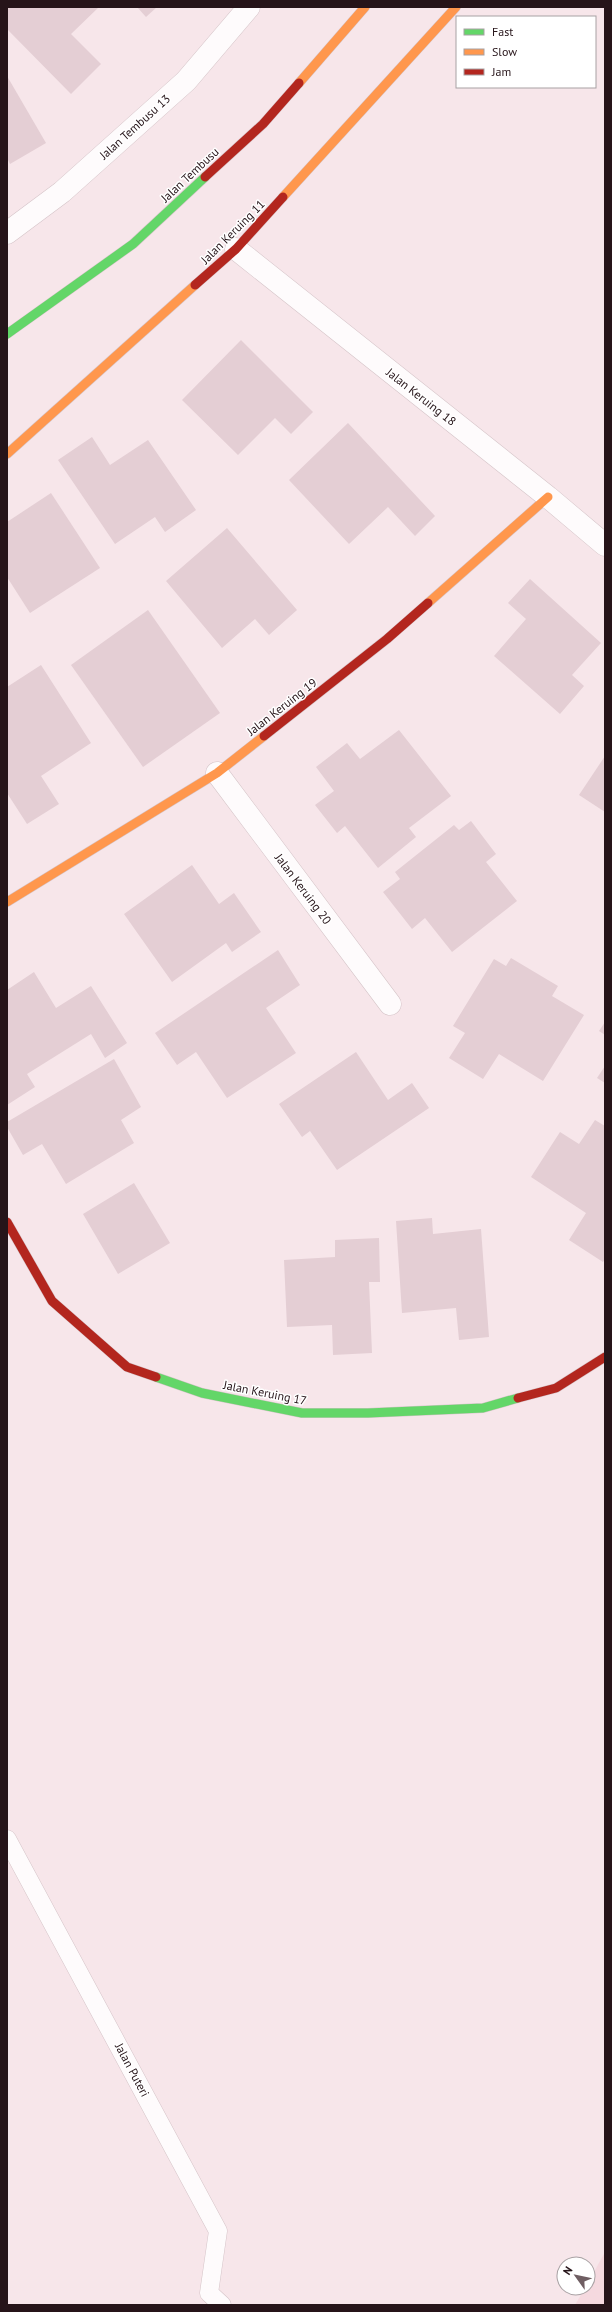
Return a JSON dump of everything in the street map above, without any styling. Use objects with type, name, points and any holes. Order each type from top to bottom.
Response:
[{"type":"street","name":"Jalan Tembusu 13","points":[[7,233],[62,192],[186,81],[249,7]]},
{"type":"street","name":"Jalan Tembusu","points":[[7,334],[133,244],[263,124],[365,7]]},
{"type":"street","name":"Jalan Keruing 11","points":[[7,454],[236,250],[456,7]]},
{"type":"street","name":"Jalan Keruing 18","points":[[236,250],[548,497],[605,545]]},
{"type":"street","name":"Jalan Keruing 19","points":[[7,902],[216,773],[387,639],[548,497]]},
{"type":"street","name":"Jalan Keruing 20","points":[[216,773],[390,1004]]},
{"type":"street","name":"Jalan Keruing 17","points":[[7,1222],[52,1301],[127,1367],[202,1393],[302,1413],[368,1413],[483,1408],[556,1388],[605,1357]]},
{"type":"lane","name":"Jalan Puteri","points":[[7,1840],[218,2231],[209,2293],[222,2305]]},
{"type":"shaded area","points":[[605,2252],[605,2305],[575,2305],[580,2296],[596,2296],[596,2268]]},
{"type":"building","points":[[7,7],[99,7],[71,34],[101,64],[71,94],[7,29]]},
{"type":"building","points":[[137,7],[157,7],[146,17]]},
{"type":"building","points":[[7,76],[46,143],[10,164],[7,158]]},
{"type":"building","points":[[241,340],[313,412],[291,434],[275,418],[238,455],[182,400]]},
{"type":"building","points":[[348,423],[435,516],[415,536],[388,507],[349,544],[289,480]]},
{"type":"building","points":[[92,437],[110,465],[148,440],[196,510],[165,532],[155,517],[115,544],[58,460]]},
{"type":"building","points":[[51,493],[100,568],[30,613],[7,577],[7,522]]},
{"type":"building","points":[[227,528],[297,610],[269,635],[255,619],[222,648],[166,581]]},
{"type":"building","points":[[530,579],[601,643],[572,675],[584,686],[560,714],[494,656],[526,619],[508,603]]},
{"type":"building","points":[[148,610],[220,713],[143,767],[71,665]]},
{"type":"building","points":[[41,665],[91,743],[41,776],[59,804],[27,824],[7,793],[7,687]]},
{"type":"building","points":[[399,730],[451,796],[409,828],[416,837],[378,868],[345,826],[337,833],[315,805],[334,791],[316,767],[347,743],[360,759]]},
{"type":"building","points":[[605,756],[605,812],[579,795]]},
{"type":"building","points":[[471,821],[496,854],[486,862],[517,901],[452,952],[425,918],[412,929],[383,892],[400,879],[395,872],[454,825],[459,830]]},
{"type":"building","points":[[192,865],[219,904],[234,893],[261,932],[232,952],[226,943],[172,982],[124,914]]},
{"type":"building","points":[[278,950],[300,985],[266,1008],[296,1053],[227,1098],[196,1052],[177,1065],[155,1033]]},
{"type":"building","points":[[511,958],[558,986],[552,996],[584,1015],[543,1081],[499,1054],[483,1079],[449,1058],[465,1033],[453,1026],[494,959],[506,966]]},
{"type":"building","points":[[34,972],[56,1008],[91,986],[127,1043],[105,1058],[91,1034],[27,1074],[35,1087],[7,1105],[7,990]]},
{"type":"building","points":[[605,1022],[605,1035],[599,1031]]},
{"type":"building","points":[[356,1052],[388,1100],[412,1083],[429,1108],[337,1170],[310,1131],[302,1137],[279,1104]]},
{"type":"building","points":[[114,1059],[141,1107],[121,1120],[134,1143],[66,1184],[42,1144],[23,1155],[7,1127],[7,1122]]},
{"type":"building","points":[[605,1066],[605,1083],[597,1078]]},
{"type":"building","points":[[595,1120],[605,1126],[605,1259],[603,1262],[569,1240],[586,1213],[531,1177],[560,1132],[579,1144]]},
{"type":"building","points":[[134,1183],[170,1243],[118,1274],[83,1214]]},
{"type":"building","points":[[432,1218],[433,1234],[481,1229],[489,1337],[459,1340],[456,1308],[402,1313],[396,1221]]},
{"type":"building","points":[[379,1238],[380,1282],[369,1282],[372,1353],[333,1355],[332,1325],[287,1327],[284,1260],[335,1257],[335,1240]]},
{"type":"traffic: fast","points":[[7,334],[133,244],[205,177]]},
{"type":"traffic: fast","points":[[156,1377],[202,1393],[302,1413],[368,1413],[483,1408],[518,1398]]},
{"type":"traffic: slow","points":[[299,83],[365,7]]},
{"type":"traffic: slow","points":[[283,197],[456,7]]},
{"type":"traffic: slow","points":[[7,454],[195,285]]},
{"type":"traffic: slow","points":[[428,603],[548,497]]},
{"type":"traffic: slow","points":[[7,902],[217,773],[264,736]]},
{"type":"traffic: jam","points":[[205,177],[263,124],[299,83]]},
{"type":"traffic: jam","points":[[195,285],[236,249],[283,197]]},
{"type":"traffic: jam","points":[[264,736],[387,639],[428,603]]},
{"type":"traffic: jam","points":[[7,1222],[52,1301],[127,1367],[156,1377]]},
{"type":"traffic: jam","points":[[518,1398],[556,1388],[605,1357]]}]
